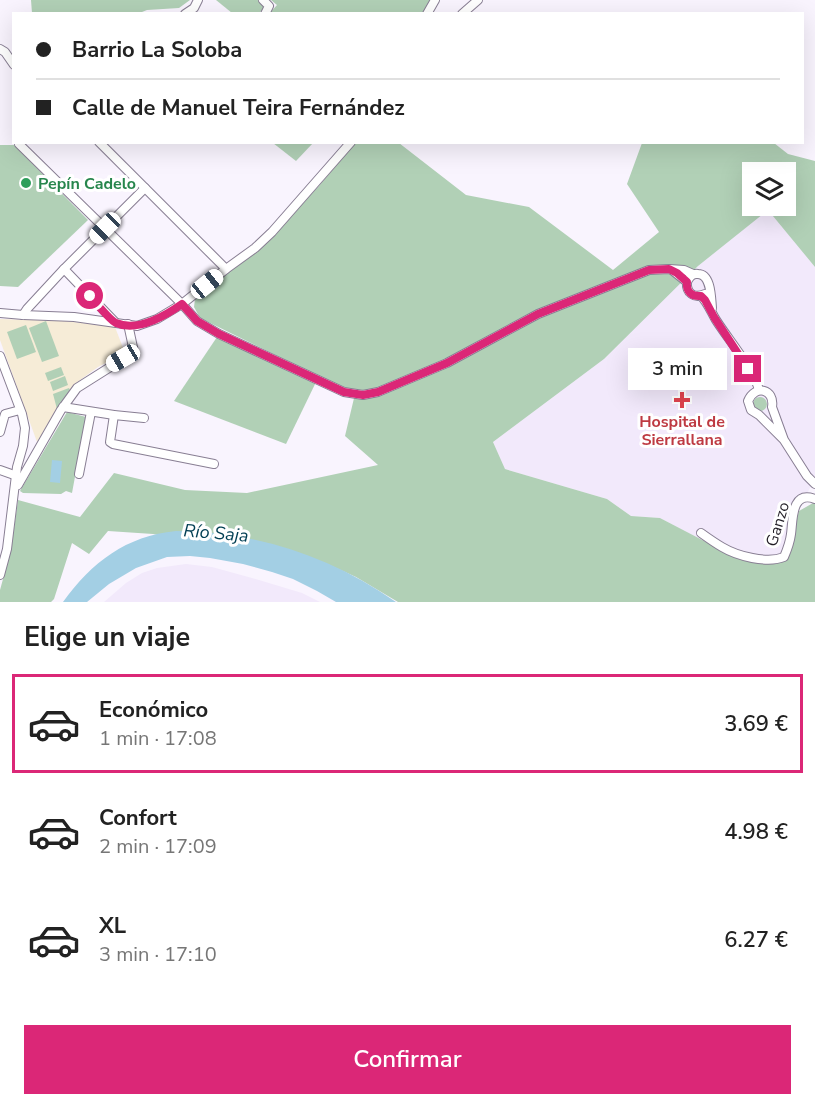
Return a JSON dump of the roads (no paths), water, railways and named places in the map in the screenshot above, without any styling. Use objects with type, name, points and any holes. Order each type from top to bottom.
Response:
[{"type":"street","points":[[188,12],[194,8],[198,0]]},
{"type":"street","points":[[464,12],[478,0]]},
{"type":"street","points":[[0,49],[5,52],[12,63]]},
{"type":"street","points":[[19,144],[197,321],[219,334],[344,392],[363,395],[378,392],[447,363],[548,309],[649,270],[684,270],[707,278],[714,317]]},
{"type":"street","points":[[101,144],[226,269]]},
{"type":"street","points":[[0,313],[65,316],[137,326],[157,318],[182,304],[255,248],[272,232],[349,144]]},
{"type":"street","points":[[23,315],[64,269],[145,188]]},
{"type":"street","points":[[64,269],[115,322]]},
{"type":"street","points":[[669,269],[687,282]]},
{"type":"street","points":[[693,274],[687,282],[690,294],[701,296],[708,289]]},
{"type":"street","points":[[701,296],[759,390]]},
{"type":"street","points":[[15,488],[63,407],[77,388],[134,352],[128,324]]},
{"type":"street","points":[[0,356],[25,428],[7,549],[0,575]]},
{"type":"street","points":[[783,440],[770,395],[766,391],[759,390],[753,393],[748,401],[751,410],[783,440],[815,484]]},
{"type":"street","points":[[63,407],[144,418]]},
{"type":"street","points":[[761,417],[772,407]]},
{"type":"street","points":[[0,432],[5,414],[20,410]]},
{"type":"street","points":[[79,474],[90,412]]},
{"type":"street","points":[[114,415],[110,438],[113,444],[214,464]]},
{"type":"street","points":[[18,463],[34,455]]},
{"type":"street","points":[[0,470],[17,476]]},
{"type":"street","name":"Ganzo","points":[[701,533],[722,547],[741,555],[758,559],[778,559],[783,557],[788,546],[794,509],[799,500],[805,497],[815,499]]},
{"type":"water","points":[[52,460],[62,461],[60,483],[50,482]]},
{"type":"water","points":[[176,531],[235,536],[292,550],[345,572],[396,602],[336,602],[293,579],[272,572],[243,564],[190,556],[167,557],[136,568],[109,584],[87,602],[63,602],[98,563],[112,553],[141,539]]},
{"type":"place","name":"Pepín Cadelo","points":[[26,183]]},
{"type":"place","name":"Hospital de Sierrallana","points":[[682,400]]},
{"type":"water label","name":"Río Saja","points":[[216,533]]}]
